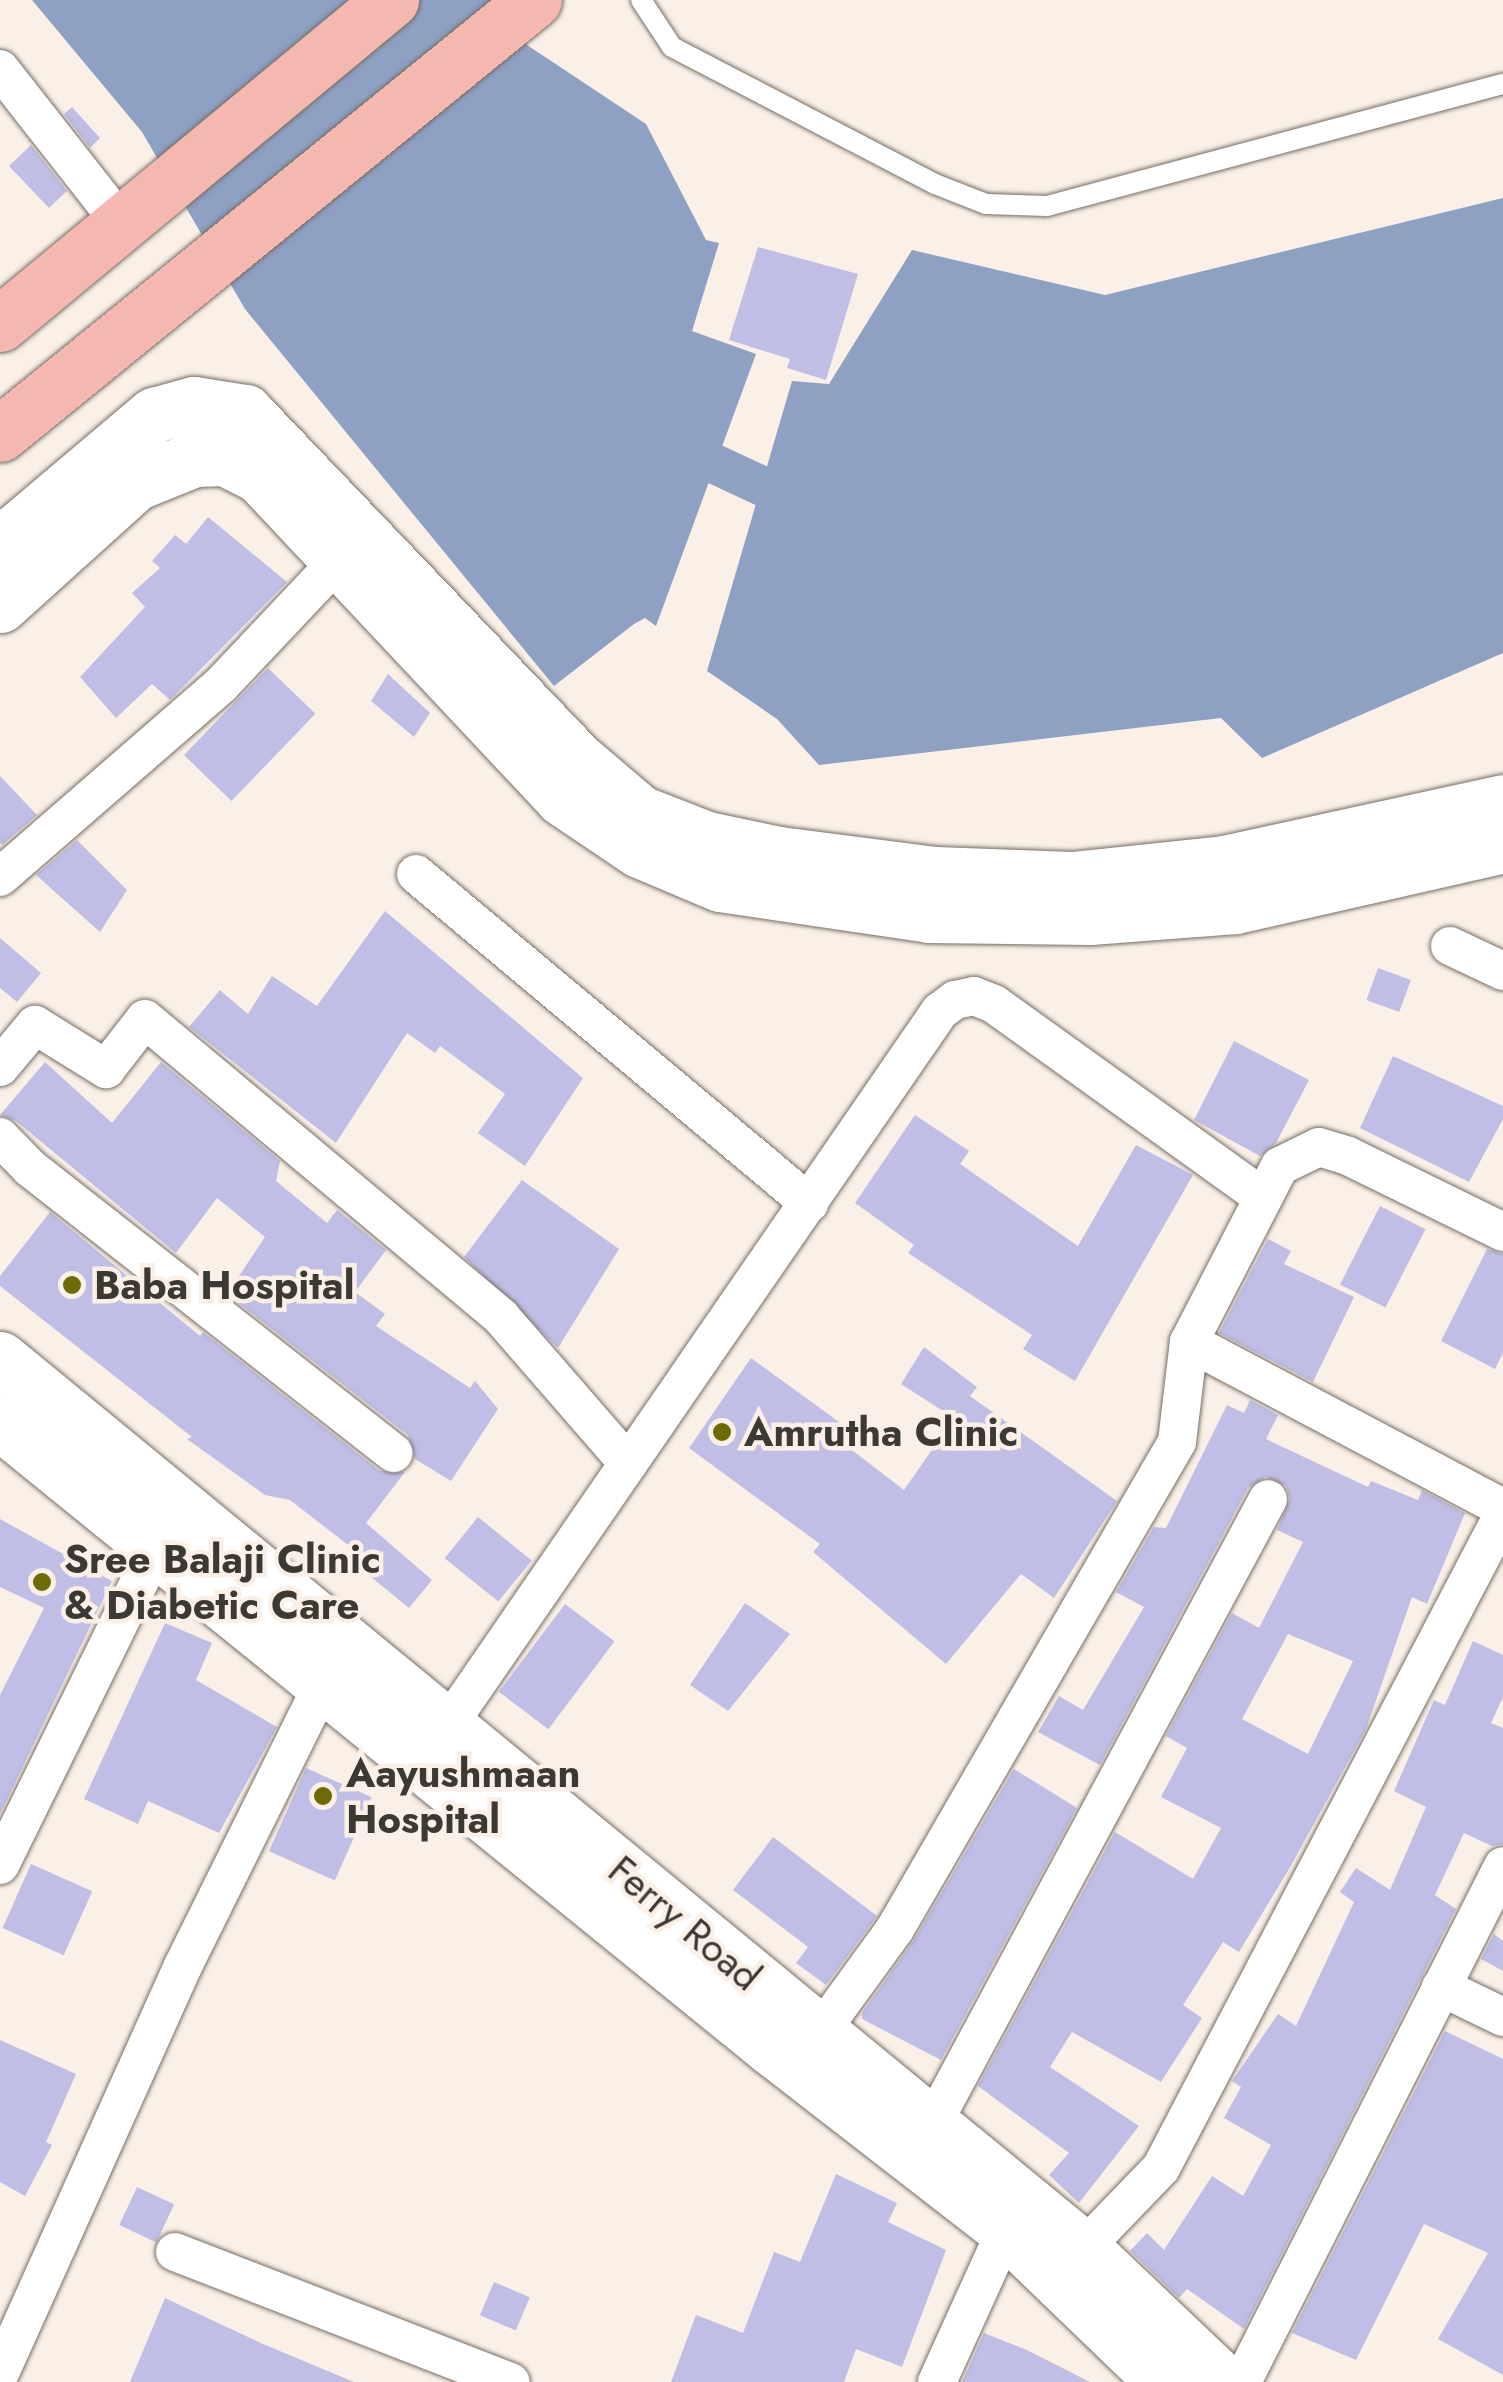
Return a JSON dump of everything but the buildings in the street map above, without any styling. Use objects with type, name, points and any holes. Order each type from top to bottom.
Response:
[{"type":"highway","points":[[0,324],[135,208],[392,0]]},
{"type":"highway","points":[[0,434],[534,0]]},
{"type":"street","points":[[0,70],[135,208]]},
{"type":"street","points":[[0,545],[154,415],[194,404],[245,412],[580,762],[640,813],[707,839],[779,854],[935,874],[1072,879],[1224,863],[1503,802]]},
{"type":"street","points":[[0,605],[135,482],[194,458],[225,458],[260,476],[336,563],[562,798],[639,850],[720,884],[929,915],[1090,916],[1235,906],[1503,845]]},
{"type":"street","points":[[0,877],[221,685],[336,563]]},
{"type":"street","points":[[416,874],[808,1202]]},
{"type":"street","points":[[1450,946],[1503,971]]},
{"type":"street","points":[[448,1726],[940,1010],[974,996],[1261,1196]]},
{"type":"street","points":[[0,1066],[35,1025],[106,1069],[145,1019],[501,1317],[628,1462]]},
{"type":"street","points":[[0,1137],[30,1168],[394,1453]]},
{"type":"street","points":[[796,2034],[895,1929],[1178,1442],[1189,1342],[1261,1196],[1280,1166],[1319,1147],[1503,1232]]},
{"type":"street","points":[[1084,2249],[1161,2168],[1503,1512],[1189,1342]]},
{"type":"street","name":"Ferry Road","points":[[0,1359],[334,1663],[796,2034],[1013,2214],[1084,2249],[1223,2382]]},
{"type":"street","name":"Ferry Road","points":[[0,1422],[157,1546],[334,1663],[448,1726],[796,2034],[933,2124],[1164,2382]]},
{"type":"street","points":[[933,2124],[1268,1499]]},
{"type":"street","points":[[0,1865],[157,1546]]},
{"type":"street","points":[[0,2373],[334,1663]]},
{"type":"street","points":[[1242,2382],[1501,1874]]},
{"type":"street","points":[[1441,1987],[1503,2016]]},
{"type":"street","points":[[936,2382],[1013,2214]]},
{"type":"street","points":[[176,2252],[511,2382]]},
{"type":"lane","points":[[642,0],[672,47],[935,184],[986,204],[1047,206],[1503,84]]},
{"type":"water","points":[[32,0],[492,0],[527,45],[646,124],[706,240],[719,243],[692,331],[756,354],[656,626],[645,618],[634,624],[554,686],[245,309],[142,132]]},
{"type":"water","points":[[1503,198],[1503,653],[1262,758],[1221,718],[819,765],[777,719],[707,671],[792,381],[829,384],[912,250],[1105,295]]},
{"type":"waterway","points":[[671,436],[687,451],[768,489],[812,500]]},
{"type":"place","name":"Baba Hospital","points":[[72,1285]]},
{"type":"place","name":"Amrutha Clinic","points":[[722,1432]]},
{"type":"place","name":"Sree Balaji Clinic & Diabetic Care","points":[[42,1582]]},
{"type":"place","name":"Aayushmaan Hospital","points":[[323,1796]]}]
